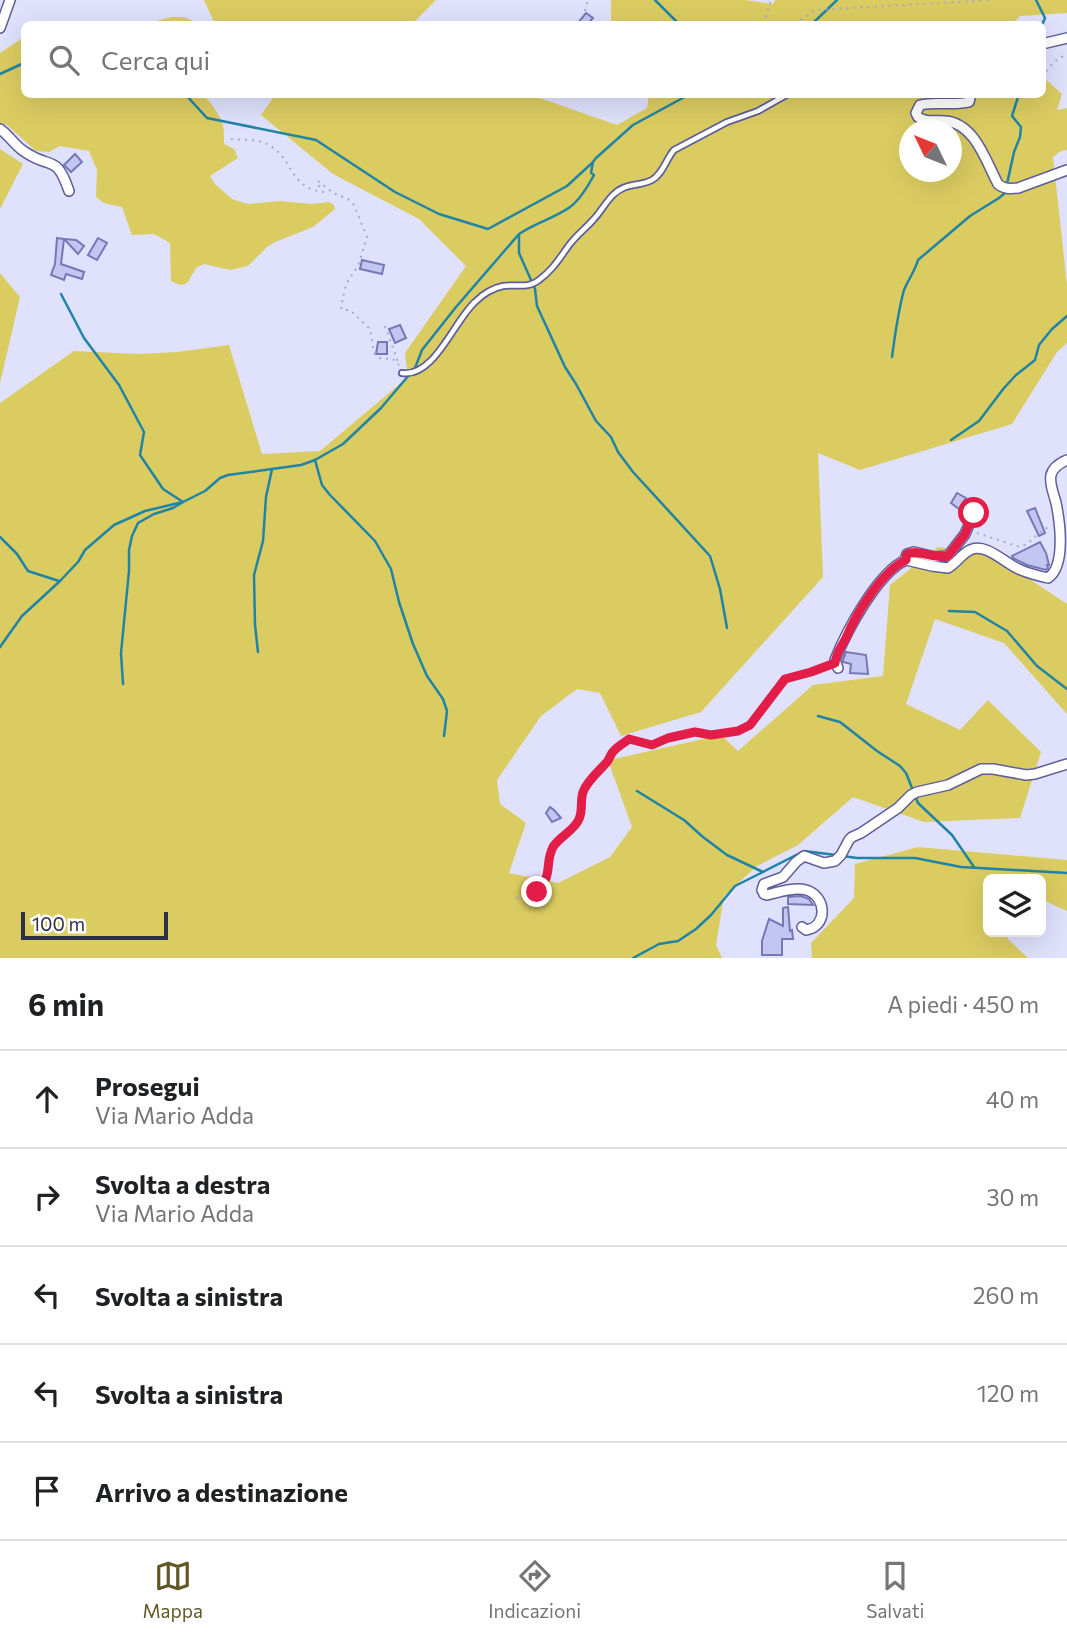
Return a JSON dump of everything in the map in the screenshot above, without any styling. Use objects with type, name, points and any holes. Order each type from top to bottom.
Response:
[{"type":"street","points":[[0,28],[10,0]]},
{"type":"street","points":[[1046,43],[1067,38]]},
{"type":"street","points":[[970,98],[969,102],[963,103],[920,105],[916,113],[925,121],[954,122],[965,128],[1002,187],[1018,188],[1067,170]]},
{"type":"street","points":[[0,129],[23,152],[54,163],[62,172],[69,191]]},
{"type":"street","points":[[837,665],[836,656],[869,597],[895,566],[906,560],[948,568],[972,548],[980,548],[1018,569],[1048,578],[1055,573],[1060,543],[1051,475],[1059,464],[1067,460]]},
{"type":"street","points":[[906,560],[907,554],[914,552],[935,557],[948,556],[965,534],[974,513]]},
{"type":"street","points":[[802,927],[806,930],[814,929],[820,921],[820,901],[814,894],[802,890],[767,895],[762,892],[764,884],[783,877],[800,858],[808,856],[824,863],[835,861],[852,837],[898,808],[911,795],[948,785],[981,769],[1026,775],[1067,764]]},
{"type":"lane","points":[[402,373],[413,374],[427,365],[444,345],[468,308],[486,293],[505,286],[528,286],[537,282],[623,187],[652,180],[674,150],[781,98]]},
{"type":"path","points":[[585,11],[589,0]]},
{"type":"path","points":[[765,21],[771,0]]},
{"type":"path","points":[[799,21],[815,10],[993,0]]},
{"type":"path","points":[[1046,73],[1058,58],[1067,55]]},
{"type":"path","points":[[231,139],[263,142],[284,158],[302,186],[323,192],[318,181],[354,205],[367,237],[358,266],[346,284],[341,307],[342,310],[350,310],[370,329],[376,356],[385,360],[393,359],[399,365]]},
{"type":"path","points":[[385,326],[402,373]]},
{"type":"path","points":[[965,534],[985,535],[1016,547],[1025,545],[1042,530],[1059,522]]},
{"type":"path","points":[[516,898],[537,892],[544,884],[554,846],[561,836],[579,821],[583,793],[612,753],[629,739],[652,745],[695,732],[711,735],[738,731],[750,725],[785,679],[837,665]]},
{"type":"shaded area","points":[[204,0],[436,0],[415,21],[214,21]]},
{"type":"shaded area","points":[[611,0],[745,0],[773,4],[775,0],[1067,0],[1067,13],[1020,16],[1015,21],[611,21]]},
{"type":"shaded area","points":[[184,17],[194,21],[156,21]]},
{"type":"shaded area","points":[[21,39],[21,98],[205,98],[222,121],[224,144],[234,149],[238,158],[210,176],[232,199],[248,204],[279,201],[312,204],[329,202],[335,209],[313,227],[267,247],[248,266],[230,270],[204,264],[196,268],[185,284],[171,281],[170,243],[154,234],[132,235],[122,207],[104,203],[96,197],[97,170],[89,151],[60,146],[49,152],[36,151],[7,125],[0,123],[0,53]]},
{"type":"shaded area","points":[[1046,80],[1062,94],[1057,110],[1067,108],[1067,150],[1053,157],[1067,285],[1067,343],[1057,352],[1012,424],[860,470],[818,453],[823,577],[701,712],[621,736],[600,693],[577,689],[541,716],[497,780],[500,804],[526,823],[509,873],[558,883],[610,857],[632,827],[610,766],[614,759],[721,735],[738,751],[813,685],[883,676],[890,585],[938,547],[995,556],[1067,604],[1067,714],[1004,643],[935,619],[906,704],[960,730],[988,700],[1041,752],[1020,818],[924,822],[853,797],[798,845],[757,866],[724,896],[716,945],[722,958],[0,958],[0,403],[74,351],[139,354],[229,345],[262,454],[320,451],[408,377],[405,353],[466,266],[419,219],[333,174],[261,115],[273,98],[540,98],[617,125],[647,108],[649,98],[1046,98]]},
{"type":"shaded area","points":[[0,149],[23,164],[0,209]]},
{"type":"shaded area","points":[[0,273],[20,297],[0,383]]},
{"type":"shaded area","points":[[918,847],[1067,860],[1067,911],[1046,901],[1046,874],[983,874],[983,937],[1007,937],[1028,958],[812,958],[811,943],[854,898],[855,864]]},
{"type":"building","points":[[586,13],[593,18],[590,21],[579,21]]},
{"type":"building","points":[[75,154],[82,162],[71,172],[64,165]]},
{"type":"building","points":[[57,238],[64,239],[61,264],[84,272],[82,279],[66,274],[64,280],[51,275],[55,264]]},
{"type":"building","points":[[98,238],[107,243],[97,260],[88,255]]},
{"type":"building","points":[[64,239],[76,240],[84,246],[78,254]]},
{"type":"building","points":[[362,260],[384,265],[382,274],[360,269]]},
{"type":"building","points":[[400,325],[406,338],[395,343],[389,329]]},
{"type":"building","points":[[378,342],[387,342],[387,354],[376,354]]},
{"type":"building","points":[[957,493],[966,498],[959,509],[951,503]]},
{"type":"building","points":[[1035,508],[1045,533],[1039,536],[1027,511]]},
{"type":"building","points":[[1040,542],[1049,565],[1046,570],[1013,558],[1012,556]]},
{"type":"building","points":[[846,652],[866,655],[868,674],[850,673],[851,664],[843,662]]},
{"type":"building","points":[[550,807],[561,818],[552,822],[546,813]]},
{"type":"building","points":[[801,896],[809,899],[813,905],[788,904],[788,897]]},
{"type":"building","points":[[788,907],[793,939],[782,939],[782,955],[762,955],[762,941],[769,919],[783,926],[783,908]]},
{"type":"waterway","points":[[655,0],[676,21]]},
{"type":"waterway","points":[[815,21],[837,0]]},
{"type":"waterway","points":[[1036,0],[1045,18],[1044,21]]},
{"type":"waterway","points":[[0,74],[21,64]]},
{"type":"waterway","points":[[189,98],[207,118],[316,140],[395,192],[439,214],[488,229],[567,186],[592,163]]},
{"type":"waterway","points":[[0,647],[22,616],[60,581],[85,550],[114,525],[145,511],[183,502],[228,475],[301,465],[343,444],[381,408],[415,368],[422,350],[519,234],[574,204],[594,175],[591,173],[596,158],[633,125],[683,98]]},
{"type":"waterway","points":[[892,357],[904,290],[918,260],[970,216],[1005,193],[1020,137],[1021,127],[1012,116],[1018,98]]},
{"type":"waterway","points":[[519,235],[519,253],[535,289],[537,306],[565,367],[596,421],[611,437],[633,472],[710,556],[720,589],[727,628]]},
{"type":"waterway","points":[[61,294],[84,338],[119,385],[144,432],[140,455],[163,489],[183,502],[138,523],[132,536],[121,653],[123,684]]},
{"type":"waterway","points":[[951,440],[979,421],[1004,388],[1035,360],[1039,345],[1067,316]]},
{"type":"waterway","points":[[315,460],[322,485],[375,541],[391,569],[413,644],[447,711],[444,736]]},
{"type":"waterway","points":[[258,652],[254,575],[263,541],[266,497],[272,469]]},
{"type":"waterway","points":[[0,537],[17,554],[28,571],[59,581]]},
{"type":"waterway","points":[[949,611],[975,612],[1007,631],[1037,666],[1067,689]]},
{"type":"waterway","points":[[818,716],[840,722],[900,766],[906,773],[918,803],[952,835],[974,867]]},
{"type":"waterway","points":[[637,791],[684,820],[727,855],[763,872]]},
{"type":"waterway","points":[[633,958],[659,944],[678,941],[696,929],[735,886],[804,851],[836,855]]},
{"type":"waterway","points":[[843,856],[915,858],[961,867],[1067,873]]},
{"type":"route","points":[[537,892],[548,876],[550,855],[554,846],[561,836],[579,821],[583,793],[620,745],[629,739],[652,745],[682,734],[695,732],[711,735],[738,731],[750,725],[785,679],[835,663],[849,629],[869,597],[895,566],[906,560],[907,554],[914,552],[935,557],[948,556],[965,534],[974,513]]}]
